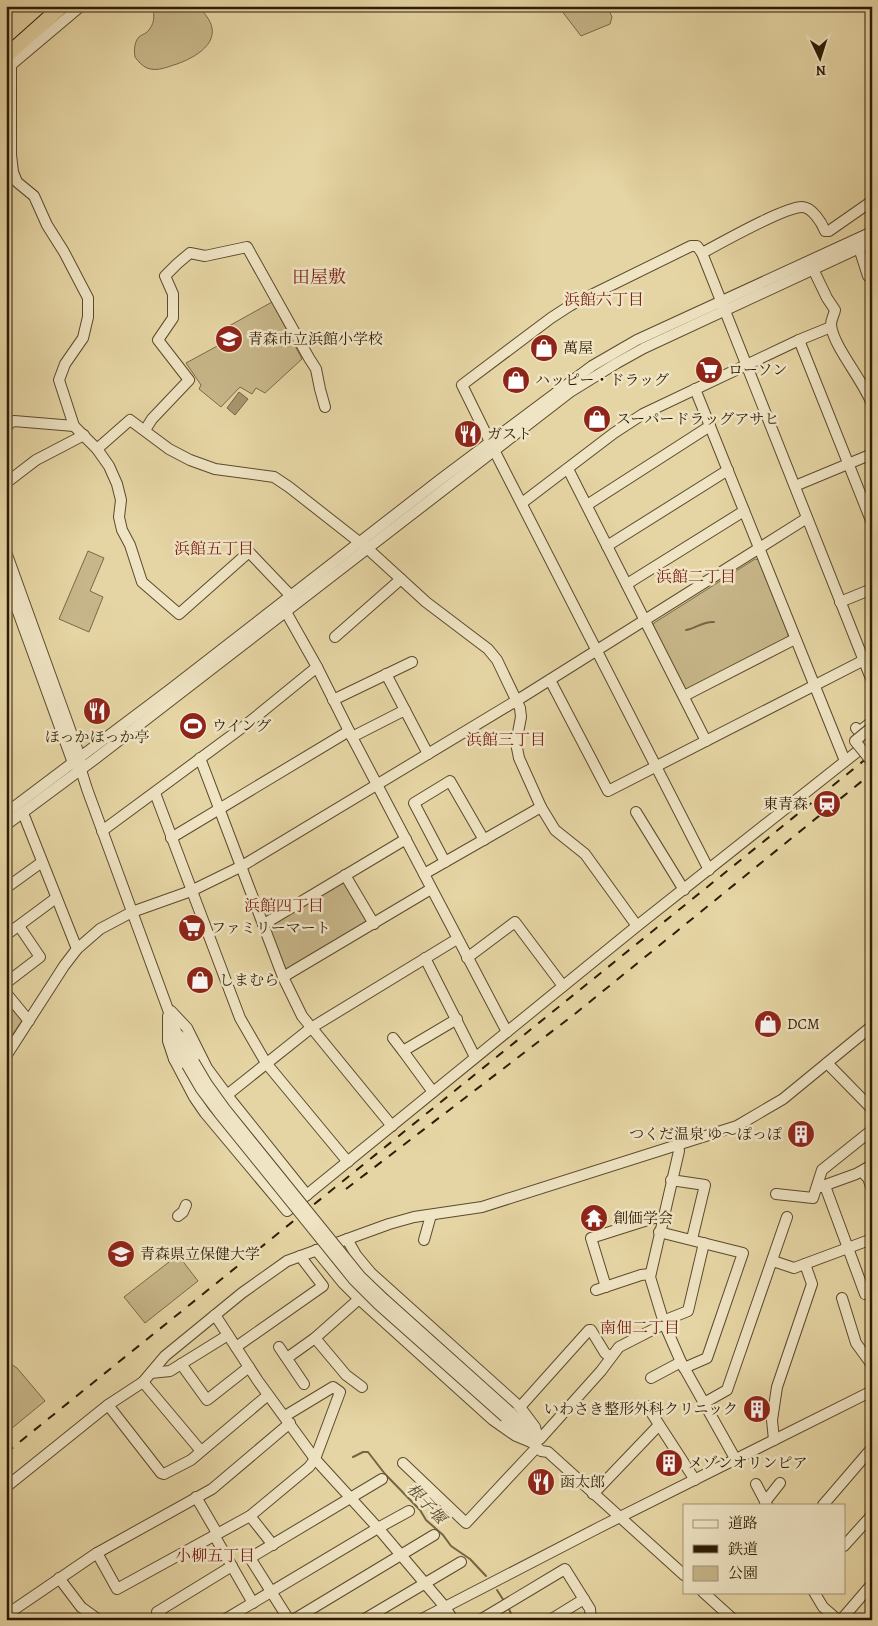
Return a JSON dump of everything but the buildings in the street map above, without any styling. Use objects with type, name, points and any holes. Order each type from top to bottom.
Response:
[{"type":"highway","points":[[8,59],[62,6]]},
{"type":"street","points":[[81,6],[8,59],[12,90],[11,155],[17,182],[34,196],[54,239],[64,252],[88,298],[88,317],[83,338],[65,364],[59,380],[74,426],[97,449],[109,466],[117,484],[121,500],[119,517],[122,530],[130,545],[142,582],[179,614],[249,552],[290,595]]},
{"type":"street","points":[[702,253],[778,215],[802,207],[820,219],[825,231],[829,231],[872,201]]},
{"type":"street","points":[[6,825],[78,763],[359,542],[570,392],[617,363],[723,306],[872,232]]},
{"type":"street","points":[[723,306],[813,269],[872,242]]},
{"type":"street","points":[[709,870],[462,384],[550,318],[571,305],[691,246],[697,246],[702,253],[840,602],[868,658],[872,681]]},
{"type":"street","points":[[145,430],[152,419],[189,380],[158,340],[174,318],[173,294],[165,276],[190,253],[205,256],[248,247],[316,368],[326,407]]},
{"type":"street","points":[[859,248],[868,276],[872,274]]},
{"type":"street","points":[[813,269],[835,310],[831,327],[837,342],[868,392],[872,404]]},
{"type":"street","points":[[522,503],[621,428],[669,400],[831,327]]},
{"type":"street","points":[[799,340],[872,523]]},
{"type":"street","points":[[695,389],[844,761]]},
{"type":"street","points":[[97,449],[130,420],[169,449],[190,460],[215,469],[274,477],[368,549],[426,602],[488,649],[496,660],[520,708],[521,716],[516,743],[519,758],[541,807],[555,830],[585,854],[637,926]]},
{"type":"street","points":[[6,428],[14,421],[74,426]]},
{"type":"street","points":[[587,504],[710,426]]},
{"type":"street","points":[[6,483],[36,460],[84,435]]},
{"type":"street","points":[[6,813],[286,612],[368,549],[492,446]]},
{"type":"street","points":[[795,486],[872,454]]},
{"type":"street","points":[[568,469],[706,741]]},
{"type":"street","points":[[607,546],[728,470]]},
{"type":"street","points":[[627,584],[744,511]]},
{"type":"street","points":[[6,1056],[64,966],[77,949],[100,929],[132,912],[191,892],[242,866],[516,701],[807,518]]},
{"type":"street","points":[[6,552],[102,831],[168,1007],[177,1034],[178,1056]]},
{"type":"street","points":[[6,579],[78,763]]},
{"type":"street","points":[[335,637],[402,579]]},
{"type":"street","points":[[840,602],[872,589]]},
{"type":"street","points":[[286,612],[317,667],[350,734],[506,1032]]},
{"type":"street","points":[[684,696],[795,639]]},
{"type":"street","points":[[550,680],[608,791],[868,658]]},
{"type":"street","points":[[333,700],[412,662]]},
{"type":"street","points":[[102,831],[247,724],[317,667]]},
{"type":"street","points":[[386,674],[428,754]]},
{"type":"street","points":[[171,838],[350,734],[405,710]]},
{"type":"street","points":[[856,728],[859,732],[872,722]]},
{"type":"street","points":[[872,727],[855,741],[872,762]]},
{"type":"street","points":[[168,1007],[168,1041],[178,1056],[194,1097],[205,1113],[287,1211],[637,926],[872,740]]},
{"type":"street","points":[[200,758],[283,977],[296,1004],[311,1028],[392,1126]]},
{"type":"street","points":[[446,862],[414,803],[450,781],[484,840]]},
{"type":"street","points":[[155,793],[240,1018],[266,1063],[348,1162]]},
{"type":"street","points":[[424,874],[541,807]]},
{"type":"street","points":[[636,812],[684,890]]},
{"type":"street","points":[[22,813],[77,949]]},
{"type":"street","points":[[264,924],[406,839]]},
{"type":"street","points":[[6,888],[42,862]]},
{"type":"street","points":[[345,875],[374,924]]},
{"type":"street","points":[[283,977],[431,889]]},
{"type":"street","points":[[6,935],[56,898]]},
{"type":"street","points":[[468,958],[514,922],[563,986]]},
{"type":"street","points":[[6,983],[40,957],[19,926]]},
{"type":"street","points":[[227,1095],[311,1028],[457,939]]},
{"type":"street","points":[[425,958],[476,1057]]},
{"type":"street","points":[[6,992],[29,1021]]},
{"type":"street","points":[[168,1007],[187,1028],[208,1068],[227,1095],[306,1195]]},
{"type":"street","points":[[403,1051],[457,1019]]},
{"type":"street","points":[[6,1487],[108,1405],[143,1382],[165,1356],[275,1268],[287,1261],[346,1238],[389,1224],[482,1207],[745,1122],[783,1099],[872,1026]]},
{"type":"street","points":[[177,1034],[183,1038],[201,1089],[219,1114],[354,1280],[378,1304],[512,1412],[535,1427],[537,1442]]},
{"type":"street","points":[[393,1038],[434,1092]]},
{"type":"street","points":[[178,1056],[191,1063]]},
{"type":"street","points":[[827,1063],[870,1103]]},
{"type":"street","points":[[872,1130],[822,1170],[821,1186],[848,1248],[865,1294],[872,1292]]},
{"type":"street","points":[[678,1145],[679,1151],[650,1274],[664,1323],[682,1365],[736,1460]]},
{"type":"street","points":[[776,1194],[812,1199],[821,1186],[862,1172],[872,1165]]},
{"type":"street","points":[[862,1172],[868,1178],[872,1189]]},
{"type":"street","points":[[671,1180],[704,1185],[692,1239]]},
{"type":"street","points":[[178,1216],[184,1212],[186,1205]]},
{"type":"street","points":[[424,1240],[431,1215]]},
{"type":"street","points":[[704,1403],[727,1390],[788,1217]]},
{"type":"street","points":[[650,1274],[641,1275],[601,1288],[591,1238],[654,1218],[662,1218]]},
{"type":"street","points":[[651,1378],[682,1365],[707,1358],[743,1253],[659,1232]]},
{"type":"street","points":[[346,1238],[356,1254],[372,1273],[512,1412],[537,1442],[541,1451],[548,1452],[683,1574]]},
{"type":"street","points":[[772,1261],[793,1268],[872,1239]]},
{"type":"street","points":[[403,1463],[466,1523],[601,1371],[621,1345],[688,1312],[704,1242]]},
{"type":"street","points":[[316,1250],[360,1299],[496,1422],[516,1436],[537,1442]]},
{"type":"street","points":[[236,1347],[323,1286],[300,1256]]},
{"type":"street","points":[[774,1440],[772,1420],[777,1387],[812,1284],[805,1264]]},
{"type":"street","points":[[842,1298],[856,1343],[872,1365]]},
{"type":"street","points":[[286,1358],[315,1338],[360,1299]]},
{"type":"street","points":[[215,1315],[268,1395],[315,1459],[378,1528],[445,1607],[453,1620]]},
{"type":"street","points":[[512,1412],[589,1330],[591,1330],[605,1353],[611,1357]]},
{"type":"street","points":[[151,1374],[163,1373],[181,1364],[228,1335]]},
{"type":"street","points":[[315,1338],[346,1375],[362,1387]]},
{"type":"street","points":[[279,1347],[304,1384]]},
{"type":"street","points":[[181,1364],[207,1400],[249,1367]]},
{"type":"street","points":[[143,1382],[201,1451]]},
{"type":"street","points":[[9,1613],[97,1553],[212,1488],[288,1420],[333,1387],[340,1392],[315,1459],[250,1516],[117,1589],[97,1553]]},
{"type":"street","points":[[420,1620],[694,1480],[871,1394]]},
{"type":"street","points":[[108,1405],[161,1473],[167,1474],[188,1462],[268,1395]]},
{"type":"street","points":[[647,1406],[694,1480]]},
{"type":"street","points":[[593,1494],[659,1425]]},
{"type":"street","points":[[824,1504],[872,1448]]},
{"type":"street","points":[[289,1620],[250,1558],[382,1480]]},
{"type":"street","points":[[756,1484],[766,1503],[780,1483]]},
{"type":"street","points":[[196,1497],[253,1602]]},
{"type":"street","points":[[224,1620],[409,1511]]},
{"type":"street","points":[[846,1544],[872,1515]]},
{"type":"street","points":[[250,1516],[273,1545]]},
{"type":"street","points":[[293,1620],[434,1535]]},
{"type":"street","points":[[363,1620],[461,1562]]},
{"type":"street","points":[[165,1620],[157,1612],[232,1566]]},
{"type":"street","points":[[480,1620],[565,1570],[590,1609],[591,1620]]},
{"type":"street","points":[[60,1578],[81,1607],[99,1620]]},
{"type":"street","points":[[815,1594],[823,1607],[840,1620],[872,1584]]},
{"type":"street","points":[[705,1594],[734,1620]]},
{"type":"street","points":[[550,1620],[584,1599]]},
{"type":"green space","points":[[152,6],[197,6],[211,25],[210,41],[197,54],[177,64],[158,69],[145,67],[135,57],[134,52],[137,39],[146,33],[153,24],[154,13]]},
{"type":"green space","points":[[558,6],[607,6],[612,17],[610,24],[581,36]]},
{"type":"green space","points":[[272,302],[302,359],[265,393],[256,388],[252,394],[240,387],[221,407],[199,389],[201,385],[186,363],[221,344],[220,331]]},
{"type":"green space","points":[[88,551],[104,558],[90,591],[103,597],[89,632],[59,619]]},
{"type":"green space","points":[[755,559],[760,560],[788,633],[788,638],[688,691],[683,690],[652,628],[654,623]]},
{"type":"green space","points":[[342,881],[346,882],[368,923],[288,971],[285,970],[269,928]]},
{"type":"green space","points":[[6,996],[23,1019],[6,1044]]},
{"type":"green space","points":[[178,1255],[198,1281],[145,1323],[124,1297]]},
{"type":"green space","points":[[6,1361],[17,1368],[45,1401],[6,1433]]},
{"type":"shaded area","points":[[239,392],[248,399],[235,415],[227,408]]},
{"type":"waterway","points":[[686,630],[714,622]]},
{"type":"waterway","name":"根子堰","points":[[353,1457],[363,1452],[368,1452],[385,1474],[420,1510],[426,1520],[443,1535],[451,1546],[470,1559],[486,1576]]},
{"type":"waterway","name":"根子堰","points":[[497,1590],[504,1601]]},
{"type":"waterway","name":"根子堰","points":[[508,1607],[514,1620]]},
{"type":"railway","points":[[6,1453],[872,754]]},
{"type":"railway","points":[[346,1189],[576,1013],[872,773]]},
{"type":"place","name":"青森市立浜館小学校","points":[[229,339]]},
{"type":"place","name":"萬屋","points":[[544,348]]},
{"type":"place","name":"ローソン","points":[[709,370]]},
{"type":"place","name":"ハッピー・ドラッグ","points":[[516,380]]},
{"type":"place","name":"スーパードラッグアサヒ","points":[[597,419]]},
{"type":"place","name":"ガスト","points":[[468,434]]},
{"type":"place","name":"ほっかほっか亭","points":[[97,711]]},
{"type":"place","name":"ウイング","points":[[193,726]]},
{"type":"place","name":"東青森","points":[[827,804]]},
{"type":"place","name":"ファミリーマート","points":[[192,928]]},
{"type":"place","name":"しまむら","points":[[200,980]]},
{"type":"place","name":"DCM","points":[[768,1024]]},
{"type":"place","name":"つくだ温泉 ゆ～ぽっぽ","points":[[801,1134]]},
{"type":"place","name":"創価学会","points":[[594,1218]]},
{"type":"place","name":"青森県立保健大学","points":[[121,1254]]},
{"type":"place","name":"いわさき整形外科クリニック","points":[[757,1409]]},
{"type":"place","name":"メゾンオリンピア","points":[[669,1463]]},
{"type":"place","name":"函太郎","points":[[541,1482]]},
{"type":"district","name":"田屋敷","points":[[319,277]]},
{"type":"district","name":"浜館六丁目","points":[[604,299]]},
{"type":"district","name":"浜館五丁目","points":[[214,548]]},
{"type":"district","name":"浜館二丁目","points":[[696,576]]},
{"type":"district","name":"浜館三丁目","points":[[506,739]]},
{"type":"district","name":"浜館四丁目","points":[[284,905]]},
{"type":"district","name":"南佃二丁目","points":[[640,1327]]},
{"type":"district","name":"小柳五丁目","points":[[215,1555]]}]
